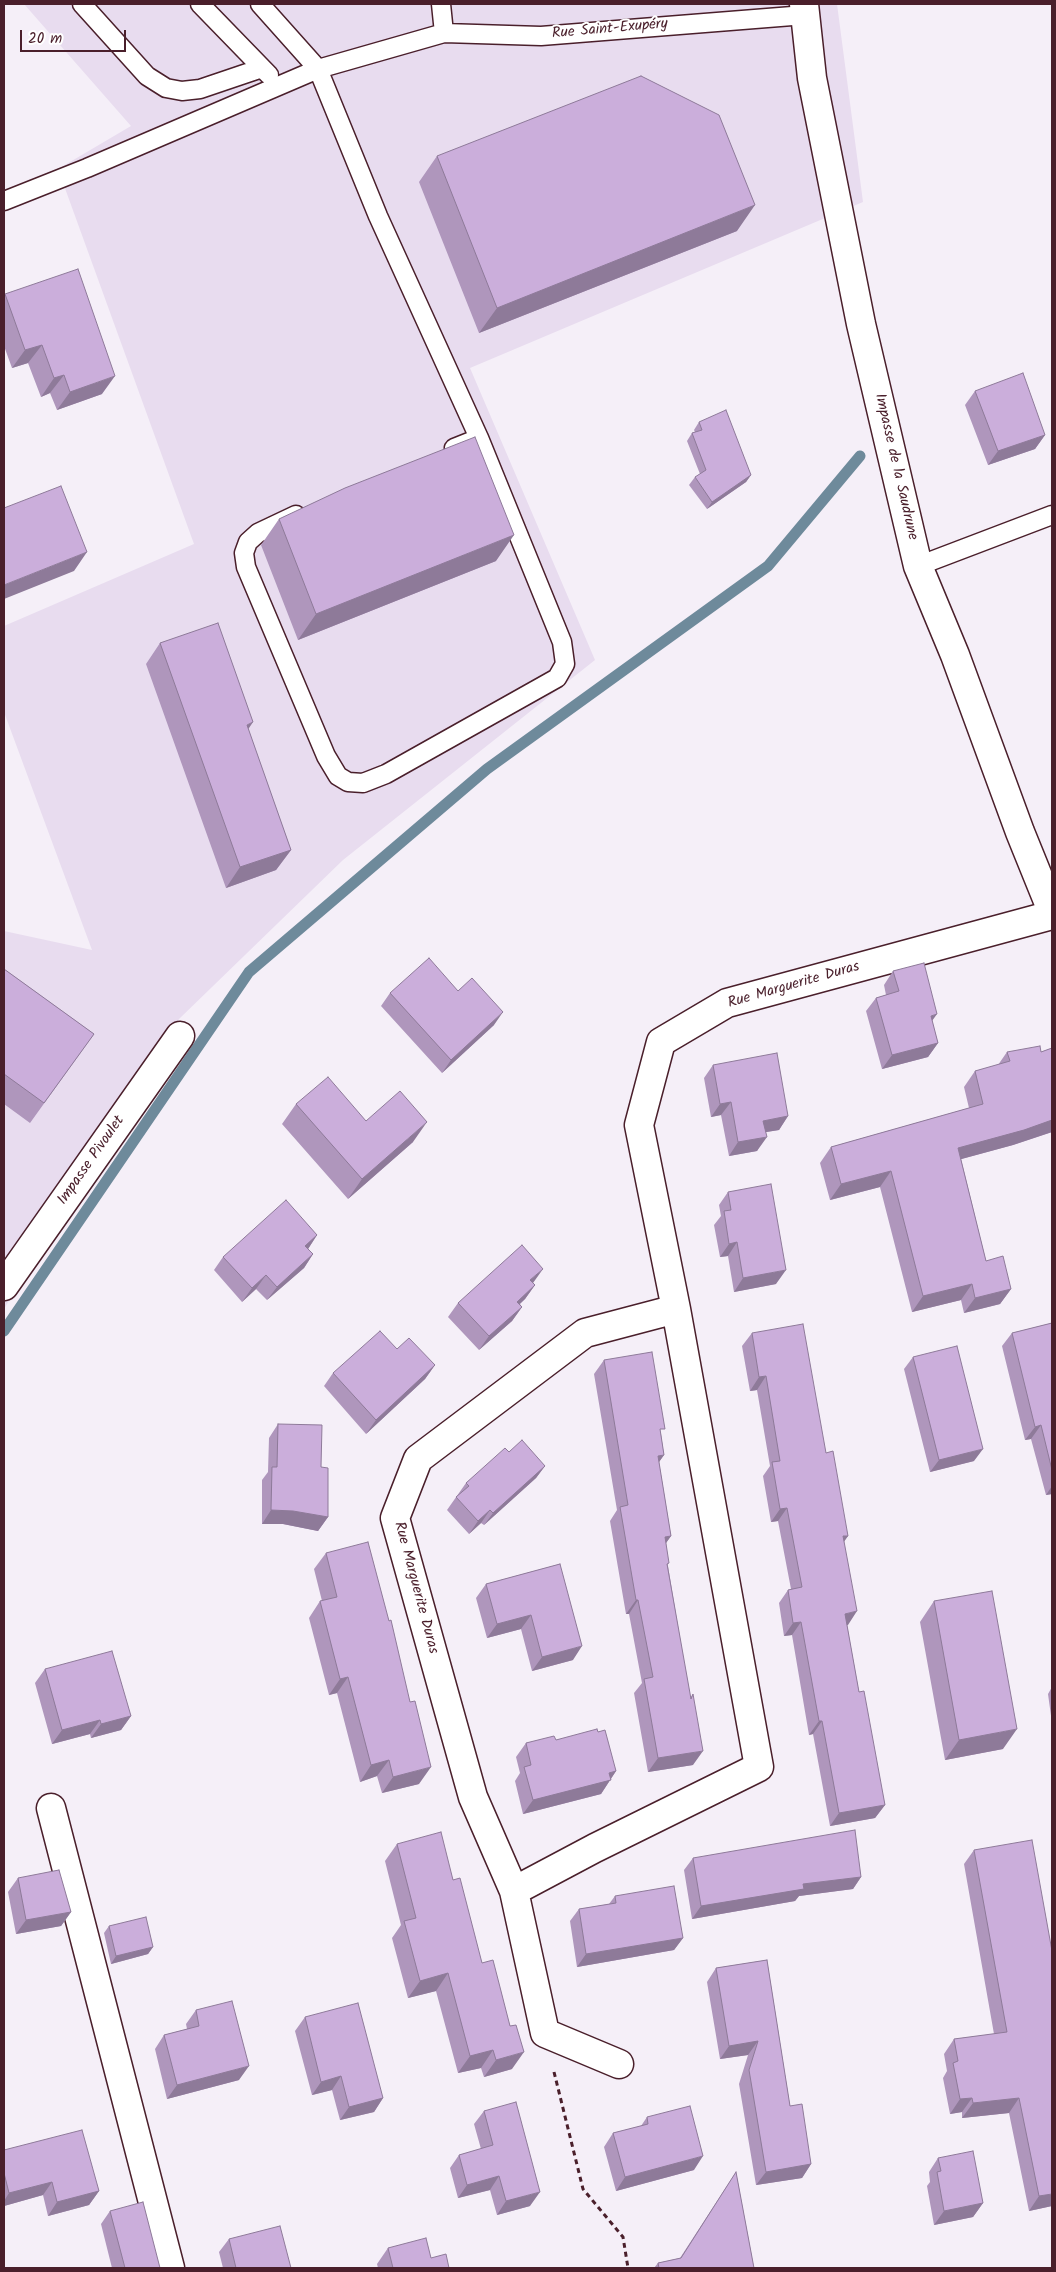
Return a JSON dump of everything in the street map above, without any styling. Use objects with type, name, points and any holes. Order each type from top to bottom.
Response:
[{"type":"street","name":"Impasse de la Saudrune","points":[[804,9],[812,78],[861,324],[918,566],[955,655],[1052,913]]},
{"type":"street","name":"Rue Marguerite Duras","points":[[514,1891],[595,1848],[759,1767],[676,1309],[639,1125],[661,1042],[727,1003],[1026,924],[1052,913]]},
{"type":"street","name":"Impasse Pivoulet","points":[[4,1286],[180,1036]]},
{"type":"street","name":"Rue Marguerite Duras","points":[[545,2033],[514,1891],[473,1797],[395,1518],[418,1459],[585,1333],[676,1309]]},
{"type":"street","points":[[51,1808],[170,2268]]},
{"type":"street","points":[[545,2033],[619,2064]]},
{"type":"lane","points":[[82,4],[147,76],[166,88],[182,91],[200,90],[262,68]]},
{"type":"lane","points":[[200,4],[279,86]]},
{"type":"lane","points":[[260,4],[318,69],[378,216],[479,438],[562,642],[565,664],[557,678],[386,774],[363,783],[348,782],[338,776],[326,756],[246,567],[244,553],[248,542],[258,533],[312,508]]},
{"type":"lane","points":[[441,4],[444,33]]},
{"type":"lane","name":"Rue Saint-Exupéry","points":[[4,201],[87,168],[318,69],[444,33],[541,36],[804,9]]},
{"type":"lane","points":[[435,456],[479,438]]},
{"type":"lane","points":[[918,566],[1052,515]]},
{"type":"path","points":[[545,2033],[583,2189],[622,2237],[628,2268]]},
{"type":"shaded area","points":[[24,4],[837,4],[863,202],[470,368],[595,660],[343,860],[179,1019],[4,1309],[4,931],[92,950],[4,712],[4,626],[194,544],[58,169],[131,126]]},
{"type":"building","points":[[641,76],[719,115],[755,205],[497,308],[437,156]]},
{"type":"building","points":[[78,269],[115,376],[70,392],[64,375],[54,378],[42,345],[25,350],[5,294]]},
{"type":"building","points":[[1023,373],[1045,435],[998,451],[975,391]]},
{"type":"building","points":[[726,410],[751,475],[712,502],[695,477],[706,470],[692,433],[702,430],[699,422]]},
{"type":"building","points":[[475,437],[514,535],[316,614],[279,519],[345,488]]},
{"type":"building","points":[[61,486],[87,552],[4,585],[4,508]]},
{"type":"building","points":[[218,623],[253,722],[247,725],[291,850],[240,867],[160,643]]},
{"type":"building","points":[[429,958],[458,991],[472,978],[503,1012],[451,1060],[390,993]]},
{"type":"building","points":[[924,963],[937,1014],[931,1016],[938,1043],[892,1055],[876,998],[899,991],[893,971]]},
{"type":"building","points":[[4,969],[94,1034],[44,1103],[4,1074]]},
{"type":"building","points":[[1040,1046],[1041,1052],[1052,1048],[1052,1120],[1024,1130],[958,1148],[986,1261],[1003,1256],[1011,1289],[975,1298],[972,1284],[923,1296],[891,1171],[841,1184],[831,1147],[983,1104],[975,1071],[1010,1061],[1007,1052]]},
{"type":"building","points":[[777,1053],[788,1116],[763,1121],[767,1137],[738,1142],[731,1102],[720,1104],[713,1065]]},
{"type":"building","points":[[328,1077],[366,1121],[400,1091],[427,1122],[362,1179],[296,1104]]},
{"type":"building","points":[[771,1184],[786,1270],[743,1278],[737,1242],[729,1244],[724,1211],[731,1210],[728,1192]]},
{"type":"building","points":[[286,1200],[317,1235],[305,1246],[313,1254],[277,1287],[266,1275],[252,1288],[223,1257]]},
{"type":"building","points":[[522,1245],[543,1269],[530,1280],[535,1285],[517,1302],[522,1307],[489,1336],[458,1303]]},
{"type":"building","points":[[1052,1323],[1052,1470],[1041,1425],[1035,1427],[1012,1333]]},
{"type":"building","points":[[803,1324],[826,1453],[833,1451],[848,1536],[843,1536],[857,1611],[845,1614],[859,1692],[864,1691],[885,1805],[839,1813],[822,1721],[819,1721],[801,1622],[793,1623],[788,1590],[802,1587],[787,1508],[780,1509],[772,1462],[780,1461],[766,1376],[759,1377],[752,1333]]},
{"type":"building","points":[[380,1331],[397,1349],[409,1338],[435,1365],[376,1420],[333,1373]]},
{"type":"building","points":[[957,1346],[983,1449],[939,1460],[913,1357]]},
{"type":"building","points":[[652,1352],[665,1429],[660,1429],[664,1455],[658,1456],[671,1536],[665,1537],[669,1563],[667,1564],[691,1699],[693,1694],[703,1751],[658,1758],[644,1679],[653,1677],[638,1600],[636,1600],[620,1507],[628,1505],[604,1360]]},
{"type":"building","points":[[278,1424],[322,1425],[321,1467],[328,1468],[328,1517],[293,1511],[271,1510],[272,1467],[277,1467]]},
{"type":"building","points":[[522,1440],[545,1466],[493,1513],[490,1510],[478,1521],[456,1497],[469,1486],[466,1483],[505,1448],[509,1452]]},
{"type":"building","points":[[368,1542],[389,1621],[391,1620],[410,1702],[415,1701],[431,1767],[393,1777],[389,1760],[371,1765],[348,1677],[340,1679],[320,1601],[337,1597],[326,1553]]},
{"type":"building","points":[[560,1564],[582,1646],[542,1657],[531,1615],[497,1624],[486,1584]]},
{"type":"building","points":[[992,1591],[1017,1729],[959,1740],[934,1601]]},
{"type":"building","points":[[112,1651],[131,1716],[101,1724],[100,1720],[62,1730],[45,1669]]},
{"type":"building","points":[[597,1729],[598,1732],[605,1730],[616,1771],[609,1773],[611,1780],[533,1800],[524,1767],[531,1765],[526,1743],[554,1736],[556,1740]]},
{"type":"building","points":[[855,1830],[861,1877],[803,1884],[804,1889],[701,1906],[693,1858]]},
{"type":"building","points":[[441,1832],[453,1880],[460,1878],[482,1963],[493,1960],[510,2026],[516,2025],[524,2052],[496,2060],[493,2050],[470,2056],[448,1973],[420,1981],[404,1921],[416,1918],[397,1844]]},
{"type":"building","points":[[1032,1840],[1052,1951],[1052,2194],[1039,2196],[1019,2098],[973,2103],[972,2098],[960,2099],[953,2063],[958,2061],[954,2039],[1007,2032],[974,1850]]},
{"type":"building","points":[[59,1870],[71,1912],[26,1920],[18,1878]]},
{"type":"building","points":[[674,1886],[683,1938],[586,1954],[579,1909],[616,1903],[615,1896]]},
{"type":"building","points":[[146,1917],[153,1947],[116,1956],[109,1926]]},
{"type":"building","points":[[767,1960],[790,2106],[802,2104],[811,2164],[766,2172],[749,2070],[758,2041],[729,2046],[716,1968]]},
{"type":"building","points":[[232,2001],[249,2066],[177,2085],[164,2035],[199,2026],[196,2010]]},
{"type":"building","points":[[358,2003],[383,2098],[349,2107],[341,2076],[321,2082],[305,2017]]},
{"type":"building","points":[[516,2102],[540,2192],[506,2201],[499,2176],[467,2185],[459,2155],[493,2145],[484,2111]]},
{"type":"building","points":[[690,2106],[703,2156],[625,2177],[613,2133],[648,2124],[647,2117]]},
{"type":"building","points":[[82,2130],[99,2191],[57,2202],[52,2182],[9,2193],[4,2173],[4,2150]]},
{"type":"building","points":[[973,2151],[983,2203],[944,2211],[937,2172],[941,2171],[938,2158]]},
{"type":"building","points":[[736,2172],[754,2268],[659,2268],[658,2263],[681,2258]]},
{"type":"building","points":[[143,2202],[160,2268],[125,2268],[110,2211]]},
{"type":"building","points":[[280,2226],[291,2268],[236,2268],[229,2239]]},
{"type":"building","points":[[426,2238],[431,2258],[446,2254],[449,2268],[393,2268],[388,2248]]},
{"type":"waterway","points":[[4,1331],[249,972],[487,769],[768,566],[860,456]]}]
